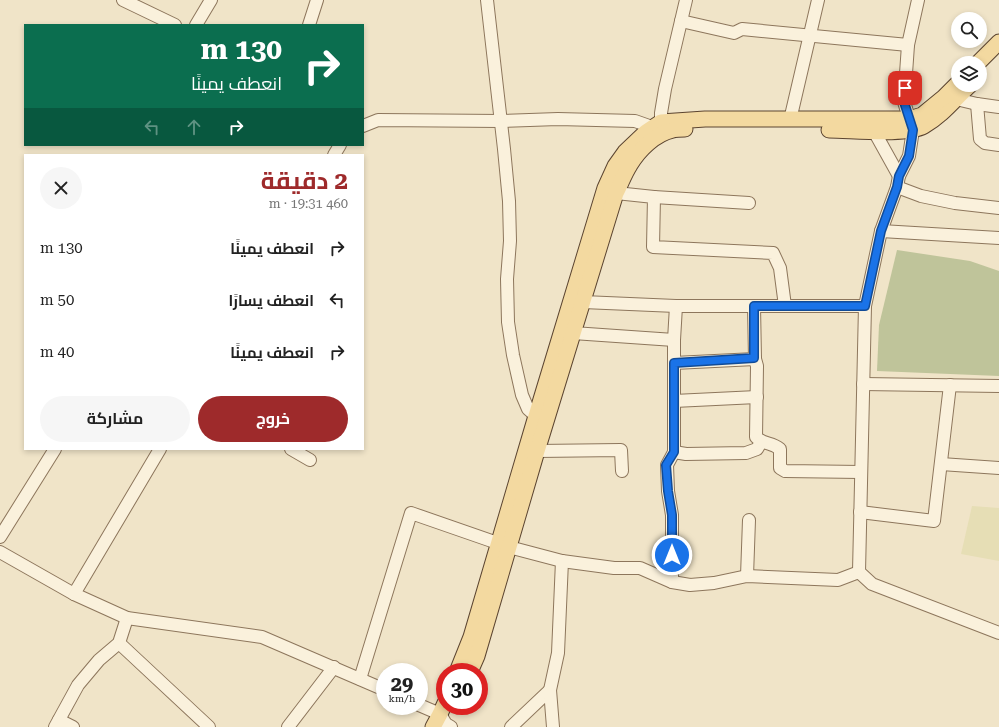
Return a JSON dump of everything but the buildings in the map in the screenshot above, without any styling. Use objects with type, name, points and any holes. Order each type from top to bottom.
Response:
[{"type":"main road","points":[[985,56],[999,42]]},
{"type":"main road","points":[[987,68],[999,56]]},
{"type":"main road","points":[[461,663],[537,451],[616,193],[629,166],[636,156],[651,142],[662,134],[673,129],[874,131],[911,125],[951,90]]},
{"type":"main road","points":[[474,663],[478,656],[536,416],[605,188],[615,166],[625,152],[635,141],[656,125],[705,119],[790,120],[923,126],[934,119],[963,92]]},
{"type":"street","points":[[123,0],[173,24]]},
{"type":"street","points":[[197,24],[211,0]]},
{"type":"street","points":[[309,24],[317,0]]},
{"type":"street","points":[[487,0],[509,201],[510,234],[507,279],[508,322],[513,355],[522,395],[528,409],[536,416]]},
{"type":"street","points":[[364,126],[378,120],[501,121],[558,119],[634,121],[656,125],[661,113],[665,89],[686,0]]},
{"type":"street","points":[[790,120],[818,0]]},
{"type":"street","points":[[918,0],[908,45],[904,102],[911,125],[909,156],[898,181],[881,231],[865,306],[859,572],[872,584],[999,633]]},
{"type":"street","points":[[681,21],[734,33],[742,30],[908,45]]},
{"type":"street","points":[[956,99],[999,107]]},
{"type":"street","points":[[977,104],[980,139],[985,143],[999,145]]},
{"type":"street","points":[[874,131],[898,181],[921,196],[955,204],[999,208]]},
{"type":"street","points":[[616,193],[749,203]]},
{"type":"street","points":[[654,197],[653,247],[773,253],[780,268],[785,306]]},
{"type":"street","points":[[881,231],[999,238]]},
{"type":"street","points":[[582,302],[676,306],[865,306]]},
{"type":"street","points":[[672,582],[672,515],[666,465],[674,452],[674,340],[676,306]]},
{"type":"street","points":[[754,306],[754,358],[757,366],[756,437],[761,442],[774,444],[780,449],[780,468],[785,471],[861,472]]},
{"type":"street","points":[[573,333],[674,340]]},
{"type":"street","points":[[674,363],[754,358]]},
{"type":"street","points":[[863,384],[999,386]]},
{"type":"street","points":[[860,512],[934,522],[950,385]]},
{"type":"street","points":[[674,401],[757,397]]},
{"type":"street","points":[[674,452],[686,454],[746,453],[757,448],[761,442]]},
{"type":"street","points":[[0,537],[54,450]]},
{"type":"street","points":[[74,594],[159,450]]},
{"type":"street","points":[[293,450],[310,460]]},
{"type":"street","points":[[537,451],[622,450],[622,471]]},
{"type":"street","points":[[941,464],[999,468]]},
{"type":"street","points":[[360,679],[410,513],[504,545],[562,561],[614,568],[640,568],[672,582],[690,585],[714,583],[747,576],[838,580],[859,572]]},
{"type":"street","points":[[747,576],[749,520]]},
{"type":"street","points":[[0,552],[74,594],[127,618],[262,637],[376,686]]},
{"type":"street","points":[[553,727],[550,690],[558,652],[562,561]]},
{"type":"street","points":[[73,727],[57,724],[78,685],[99,660],[119,643],[127,618]]},
{"type":"street","points":[[119,643],[209,727]]},
{"type":"street","points":[[288,727],[334,668]]},
{"type":"street","points":[[510,727],[550,690]]},
{"type":"street","points":[[428,711],[443,720]]},
{"type":"shaded area","points":[[972,506],[999,508],[999,561],[961,554]]},
{"type":"green space","points":[[897,250],[970,261],[999,271],[999,376],[877,371],[879,325]]},
{"type":"route","points":[[672,555],[672,515],[666,465],[674,452],[674,363],[754,358],[754,306],[865,306],[872,267],[881,231],[897,187],[899,176],[909,156],[913,130],[904,102],[905,88]]}]
